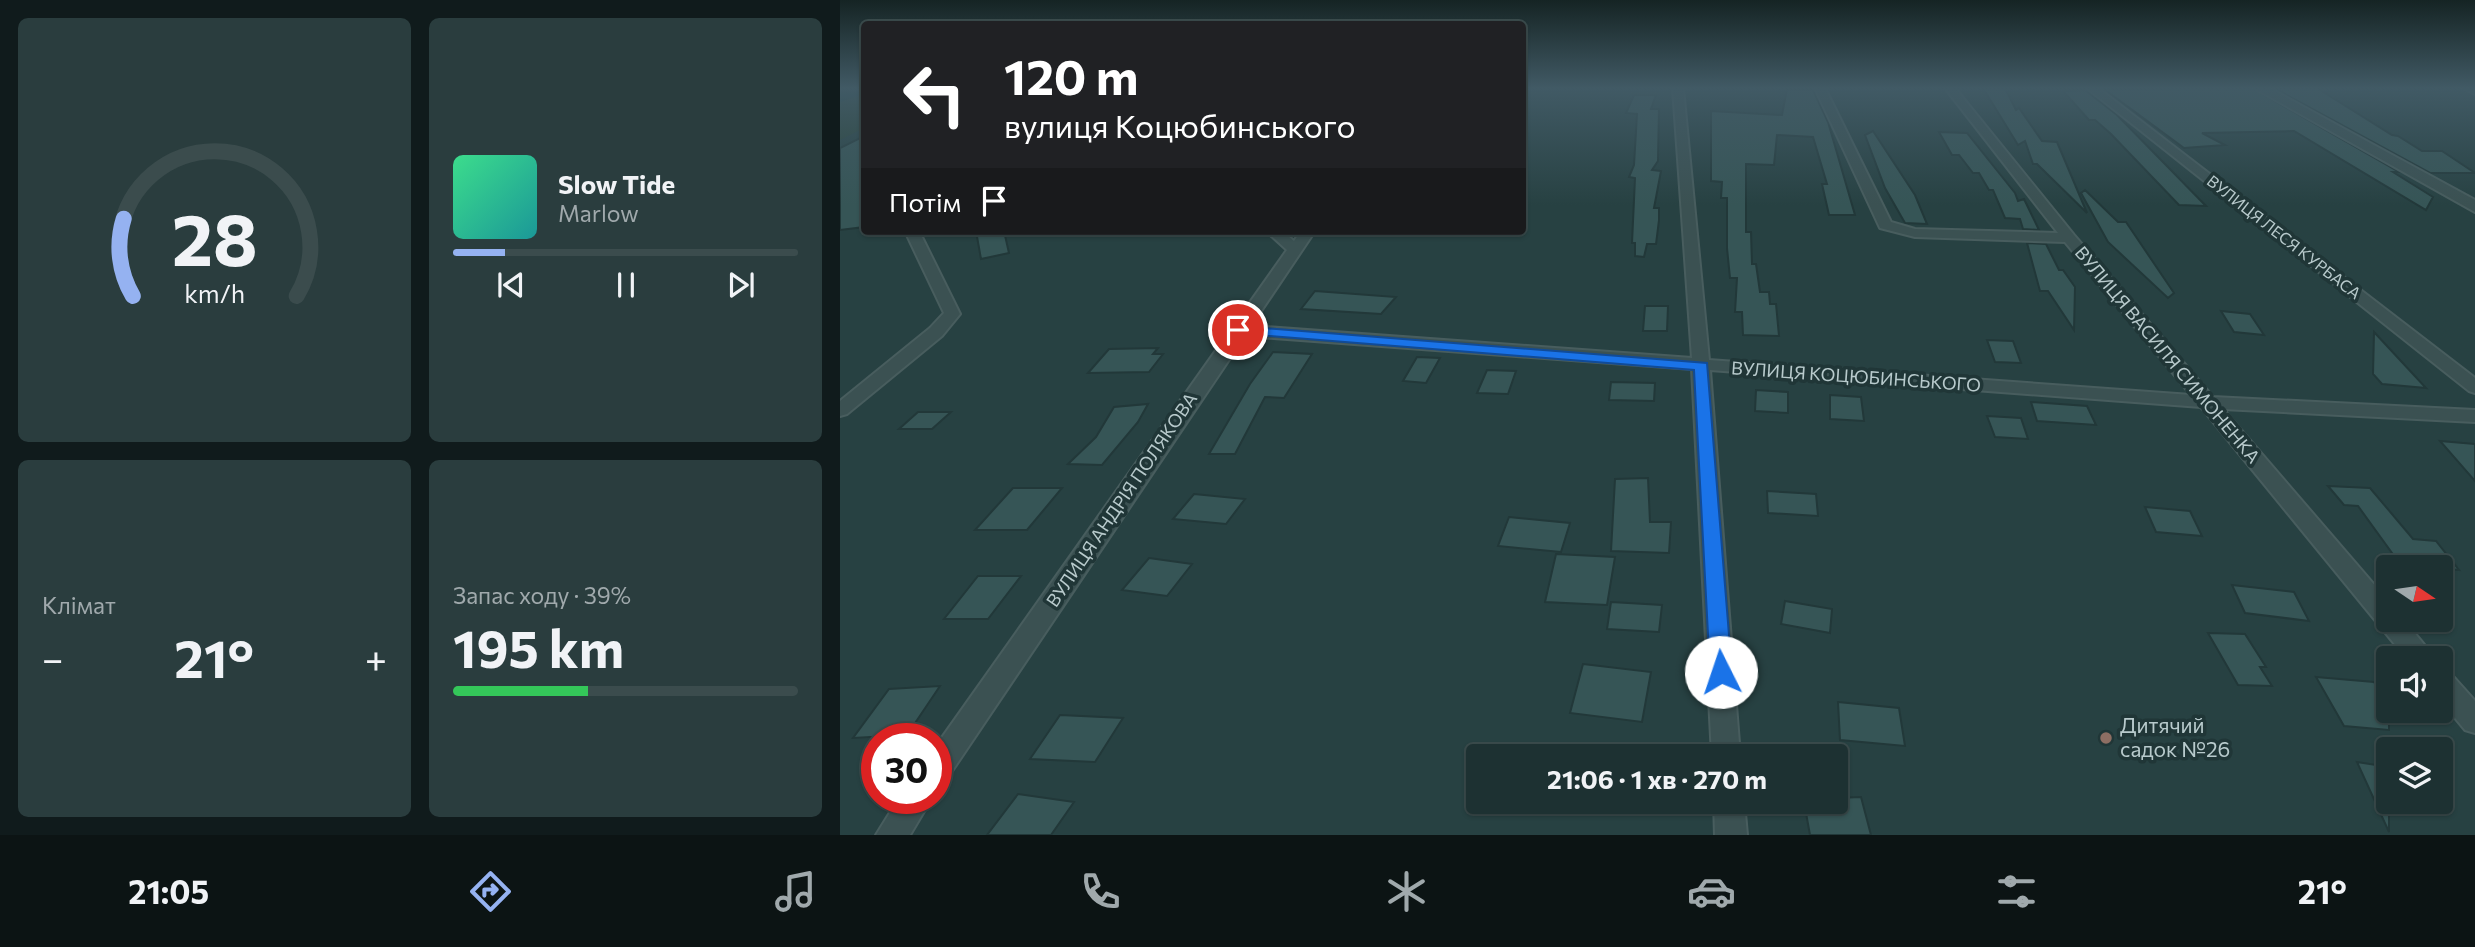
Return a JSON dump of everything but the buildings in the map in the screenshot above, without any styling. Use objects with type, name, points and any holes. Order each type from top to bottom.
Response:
[{"type":"street","points":[[1681,127],[1701,366],[1725,744]]},
{"type":"street","points":[[1838,127],[1885,225],[1915,233],[2069,238]]},
{"type":"street","name":"ВУЛИЦЯ ВАСИЛЯ СИМОНЕНКА","points":[[1981,127],[2069,238],[2376,604]]},
{"type":"street","name":"ВУЛИЦЯ ЛЕСЯ КУРБАСА","points":[[2142,127],[2475,387]]},
{"type":"street","points":[[2330,127],[2475,207]]},
{"type":"street","points":[[840,410],[936,332],[952,314],[914,235]]},
{"type":"street","name":"ВУЛИЦЯ АНДРІЯ ПОЛЯКОВА","points":[[952,747],[1302,240]]},
{"type":"street","name":"ВУЛИЦЯ КОЦЮБИНСЬКОГО","points":[[1238,330],[2206,402],[2475,416]]},
{"type":"street","name":"ВУЛИЦЯ ВАСИЛЯ СИМОНЕНКА","points":[[2400,632],[2412,646]]},
{"type":"street","points":[[2453,695],[2475,721]]},
{"type":"street","points":[[892,835],[906,814]]},
{"type":"street","points":[[1730,814],[1731,835]]},
{"type":"green space","points":[[840,127],[861,127],[861,130],[840,140]]},
{"type":"place","name":"Дитячий садок №26","points":[[2106,738]]},
{"type":"route","points":[[1238,330],[1701,366],[1721,672]]}]
